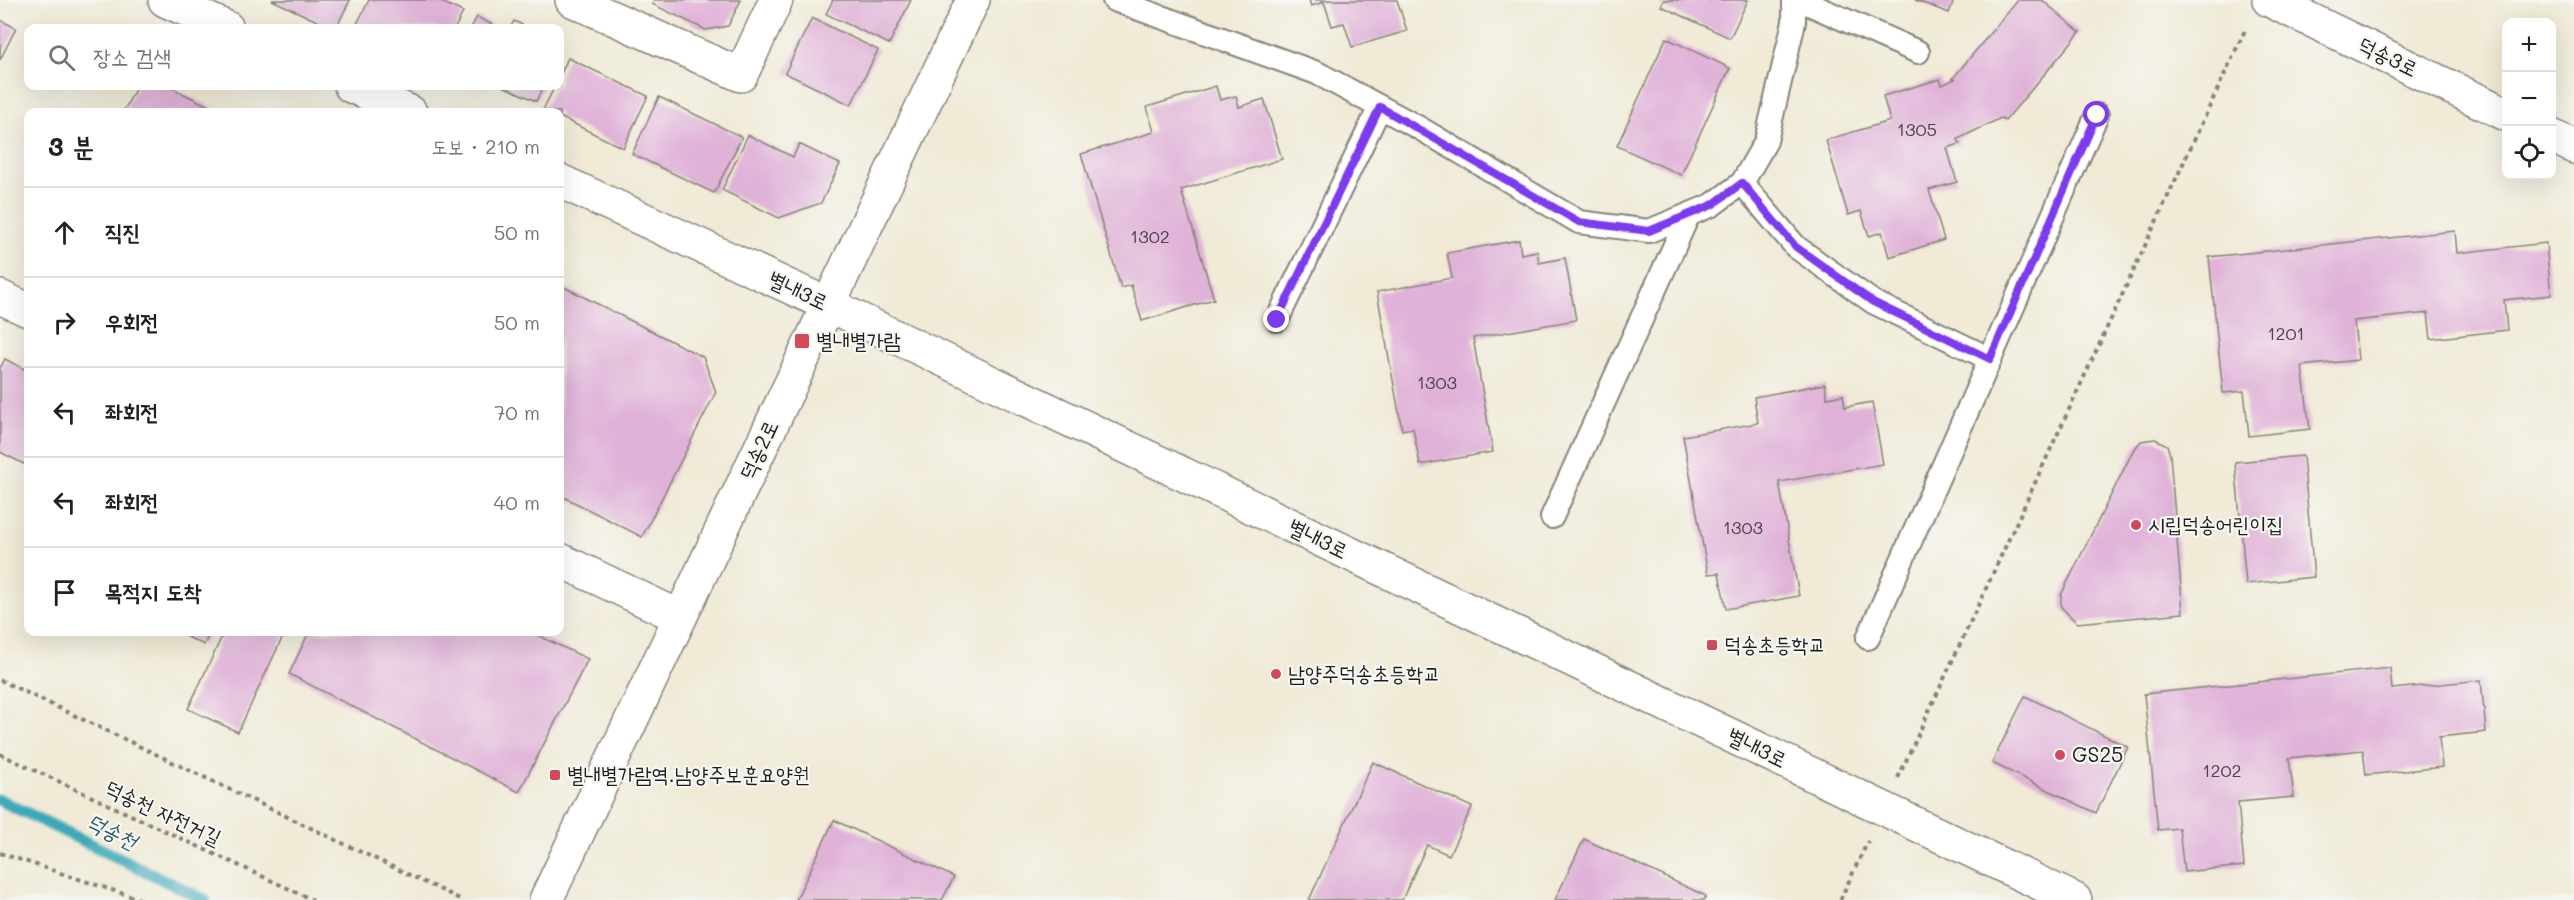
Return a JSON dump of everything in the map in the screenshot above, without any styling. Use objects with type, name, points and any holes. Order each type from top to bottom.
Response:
[{"type":"street","points":[[165,0],[225,18]]},
{"type":"street","points":[[572,0],[741,75],[776,0]]},
{"type":"street","name":"덕송2로","points":[[546,900],[973,0]]},
{"type":"street","name":"덕송3로","points":[[2259,11],[2502,112]]},
{"type":"street","points":[[360,90],[401,108]]},
{"type":"street","points":[[2556,138],[2574,147]]},
{"type":"street","name":"별내3로","points":[[564,183],[829,305],[2075,900]]},
{"type":"street","points":[[0,297],[24,308]]},
{"type":"street","points":[[564,562],[680,617]]},
{"type":"lane","points":[[1114,0],[1144,5],[1317,73],[1579,222],[1649,231],[1712,205],[1742,183],[1766,141],[1794,22],[1794,0]]},
{"type":"lane","points":[[1800,0],[1918,52]]},
{"type":"lane","points":[[1277,320],[1380,107]]},
{"type":"lane","points":[[1868,638],[2097,115]]},
{"type":"lane","points":[[1742,183],[1796,247],[1873,302],[1990,359]]},
{"type":"lane","points":[[1552,517],[1688,216]]},
{"type":"path","points":[[1840,900],[2259,11]]},
{"type":"path","points":[[0,680],[462,900]]},
{"type":"path","name":"덕송천 자전거길","points":[[0,754],[313,900]]},
{"type":"path","points":[[0,854],[142,900]]},
{"type":"building","points":[[272,0],[350,0],[338,24],[323,24]]},
{"type":"building","points":[[369,0],[437,0],[463,12],[457,24],[357,24]]},
{"type":"building","points":[[654,0],[741,0],[728,26],[706,30],[652,4]]},
{"type":"building","points":[[833,0],[911,0],[889,44],[826,14]]},
{"type":"building","points":[[1309,0],[1397,0],[1407,31],[1352,47],[1344,23],[1332,26],[1324,2],[1311,6]]},
{"type":"building","points":[[1664,0],[1748,0],[1730,38],[1661,6]]},
{"type":"building","points":[[1915,0],[1954,0],[1949,13]]},
{"type":"building","points":[[2018,0],[2042,0],[2080,32],[2005,121],[2001,118],[1958,139],[1960,144],[1947,148],[1957,182],[1929,190],[1944,240],[1889,257],[1882,232],[1869,236],[1861,211],[1848,215],[1826,140],[1890,121],[1883,96],[1940,79],[1942,85],[1955,79],[1953,78]]},
{"type":"building","points":[[477,17],[491,24],[473,24]]},
{"type":"building","points":[[812,18],[878,50],[851,105],[785,73]]},
{"type":"building","points":[[0,20],[16,28],[0,60]]},
{"type":"building","points":[[1666,38],[1730,68],[1681,175],[1617,146]]},
{"type":"building","points":[[568,58],[648,96],[623,148],[564,119],[564,108],[544,108],[553,90],[564,90],[564,67]]},
{"type":"building","points":[[1216,86],[1220,100],[1236,96],[1239,107],[1264,99],[1282,159],[1181,190],[1214,299],[1142,321],[1131,285],[1121,288],[1081,154],[1154,132],[1147,107]]},
{"type":"building","points":[[135,90],[176,90],[213,108],[125,108]]},
{"type":"building","points":[[512,90],[542,90],[536,101]]},
{"type":"building","points":[[659,97],[742,137],[714,193],[632,154]]},
{"type":"building","points":[[748,135],[793,157],[799,144],[840,164],[821,203],[779,218],[722,190]]},
{"type":"building","points":[[2455,231],[2457,253],[2546,243],[2551,295],[2504,300],[2507,330],[2431,339],[2428,313],[2354,321],[2358,360],[2302,366],[2310,429],[2249,436],[2244,391],[2223,393],[2209,257]]},
{"type":"building","points":[[1519,240],[1521,254],[1537,251],[1539,263],[1565,258],[1576,320],[1473,338],[1493,452],[1420,465],[1413,428],[1402,430],[1377,292],[1452,278],[1447,253]]},
{"type":"building","points":[[564,287],[703,357],[716,392],[642,537],[564,497]]},
{"type":"building","points":[[5,359],[24,369],[24,464],[0,452],[0,368]]},
{"type":"building","points":[[1825,384],[1827,398],[1843,395],[1845,407],[1872,402],[1883,464],[1779,482],[1799,596],[1726,609],[1719,573],[1708,574],[1683,436],[1758,423],[1754,397]]},
{"type":"building","name":"시립덕송어린이집","points":[[2155,439],[2167,445],[2170,455],[2183,613],[2077,623],[2061,607],[2061,595],[2133,451],[2141,441]]},
{"type":"building","points":[[2303,456],[2314,577],[2246,584],[2235,462]]},
{"type":"building","points":[[185,636],[208,636],[204,645]]},
{"type":"building","points":[[222,636],[283,636],[238,732],[188,709]]},
{"type":"building","points":[[307,636],[539,636],[588,659],[519,792],[289,674]]},
{"type":"building","points":[[2390,668],[2392,689],[2481,680],[2486,732],[2439,737],[2442,767],[2366,775],[2363,750],[2289,758],[2294,797],[2238,802],[2244,866],[2184,872],[2179,828],[2158,830],[2144,694]]},
{"type":"building","name":"GS25","points":[[2025,696],[2128,747],[2096,813],[1992,763]]},
{"type":"building","points":[[1373,762],[1472,807],[1449,855],[1427,845],[1402,900],[1309,900]]},
{"type":"building","points":[[834,820],[954,877],[942,900],[796,900]]},
{"type":"building","points":[[1584,839],[1706,896],[1704,900],[1555,900]]},
{"type":"waterway","name":"덕송천","points":[[0,800],[205,900]]},
{"type":"place","name":"별내별가람","points":[[802,341]]},
{"type":"place","name":"시립덕송어린이집","points":[[2136,525]]},
{"type":"place","name":"덕송초등학교","points":[[1712,645]]},
{"type":"place","name":"남양주덕송초등학교","points":[[1276,674]]},
{"type":"place","name":"GS25","points":[[2060,755]]},
{"type":"place","name":"별내별가람역.남양주보훈요양원","points":[[555,775]]},
{"type":"route","points":[[1277,320],[1380,107],[1579,222],[1649,231],[1712,205],[1742,183],[1796,247],[1873,302],[1990,359],[2097,115]]}]
